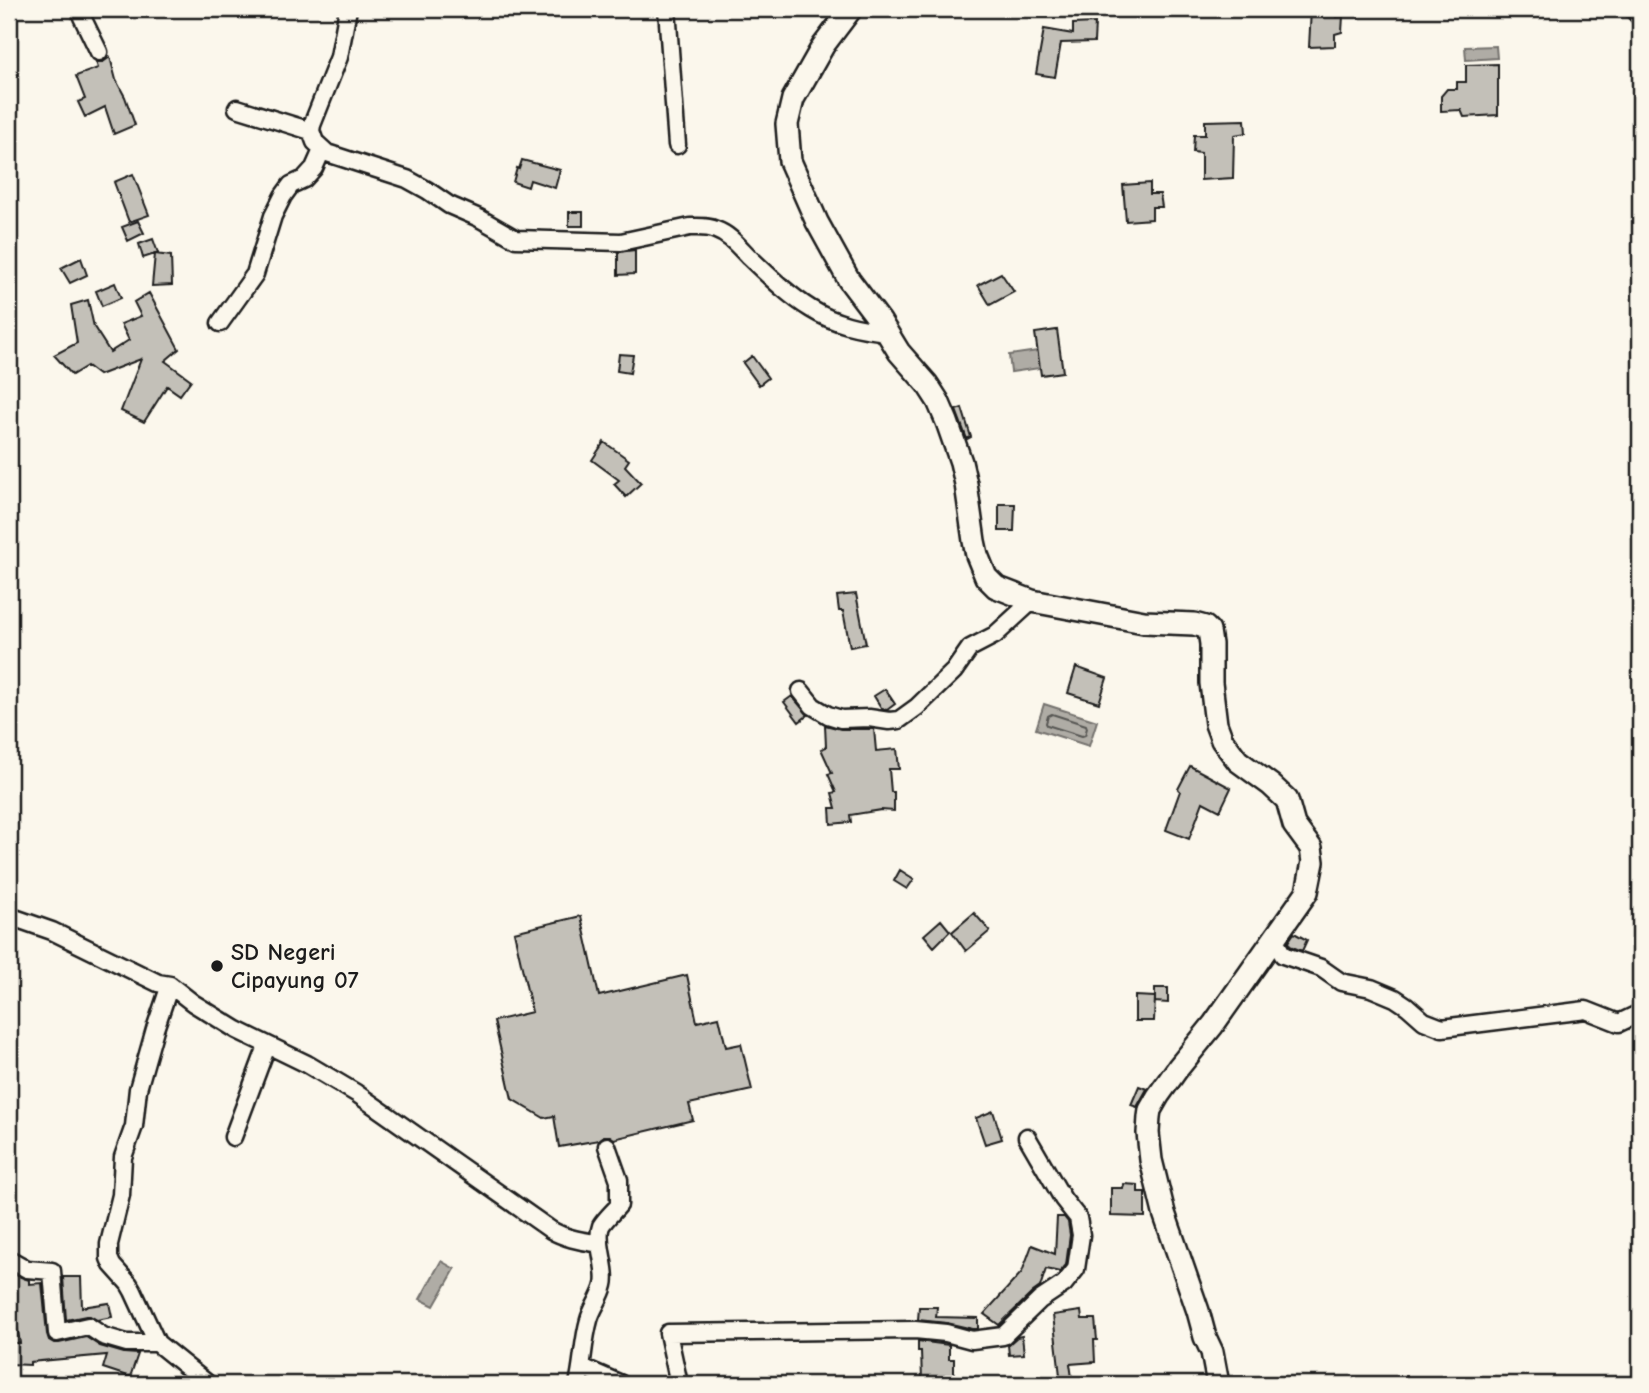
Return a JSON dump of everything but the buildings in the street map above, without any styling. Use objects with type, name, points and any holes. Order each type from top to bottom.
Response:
[{"type":"street","points":[[83,9],[82,17],[99,52]]},
{"type":"street","points":[[348,9],[339,57],[312,125],[315,142],[322,150],[407,179],[449,205],[516,239],[621,242],[690,228],[719,230],[809,308],[849,326],[887,332]]},
{"type":"street","points":[[667,9],[677,145]]},
{"type":"street","points":[[850,9],[823,46],[798,88],[787,124],[790,161],[822,232],[849,280],[899,352],[938,401],[961,462],[977,555],[986,577],[996,587],[1032,601],[1144,622],[1200,625],[1209,631],[1212,699],[1222,740],[1238,761],[1287,800],[1294,825],[1311,848],[1313,862],[1307,892],[1150,1110],[1148,1133],[1151,1160],[1164,1213],[1212,1352],[1218,1384]]},
{"type":"street","points":[[1633,9],[1640,17]]},
{"type":"street","points":[[237,108],[311,131]]},
{"type":"street","points":[[220,323],[255,274],[273,216],[283,196],[291,185],[304,179],[314,168],[322,150]]},
{"type":"street","points":[[801,691],[813,706],[841,719],[899,720],[917,707],[954,671],[970,648],[995,635],[1032,601]]},
{"type":"street","points":[[9,916],[52,931],[158,983],[170,985],[193,1003],[237,1030],[307,1064],[356,1093],[560,1236],[600,1244]]},
{"type":"street","points":[[1274,939],[1283,956],[1321,968],[1341,982],[1371,988],[1395,998],[1424,1021],[1442,1028],[1586,1010],[1619,1023],[1640,1013]]},
{"type":"street","points":[[170,985],[138,1089],[134,1126],[123,1157],[121,1195],[109,1244],[110,1258],[129,1284],[157,1343],[208,1384]]},
{"type":"street","points":[[233,1137],[267,1046]]},
{"type":"street","points":[[679,1384],[667,1333],[915,1330],[946,1333],[972,1340],[1003,1336],[1040,1300],[1064,1284],[1076,1269],[1081,1235],[1078,1218],[1063,1199],[1027,1137]]},
{"type":"street","points":[[578,1384],[590,1317],[605,1282],[600,1244],[601,1226],[619,1205],[619,1180],[607,1146]]},
{"type":"street","points":[[9,1259],[27,1269],[52,1271],[57,1333],[88,1325],[103,1336],[127,1343],[157,1343]]},
{"type":"street","points":[[582,1367],[621,1384]]},
{"type":"water","points":[[1496,46],[1497,58],[1466,60],[1465,47]]},
{"type":"water","points":[[1038,351],[1040,368],[1011,372],[1009,355]]},
{"type":"water","points":[[1044,704],[1097,721],[1089,746],[1036,729]]},
{"type":"water","points":[[441,1261],[455,1269],[434,1306],[420,1299]]},
{"type":"place","name":"SD Negeri Cipayung 07","points":[[217,966]]}]
